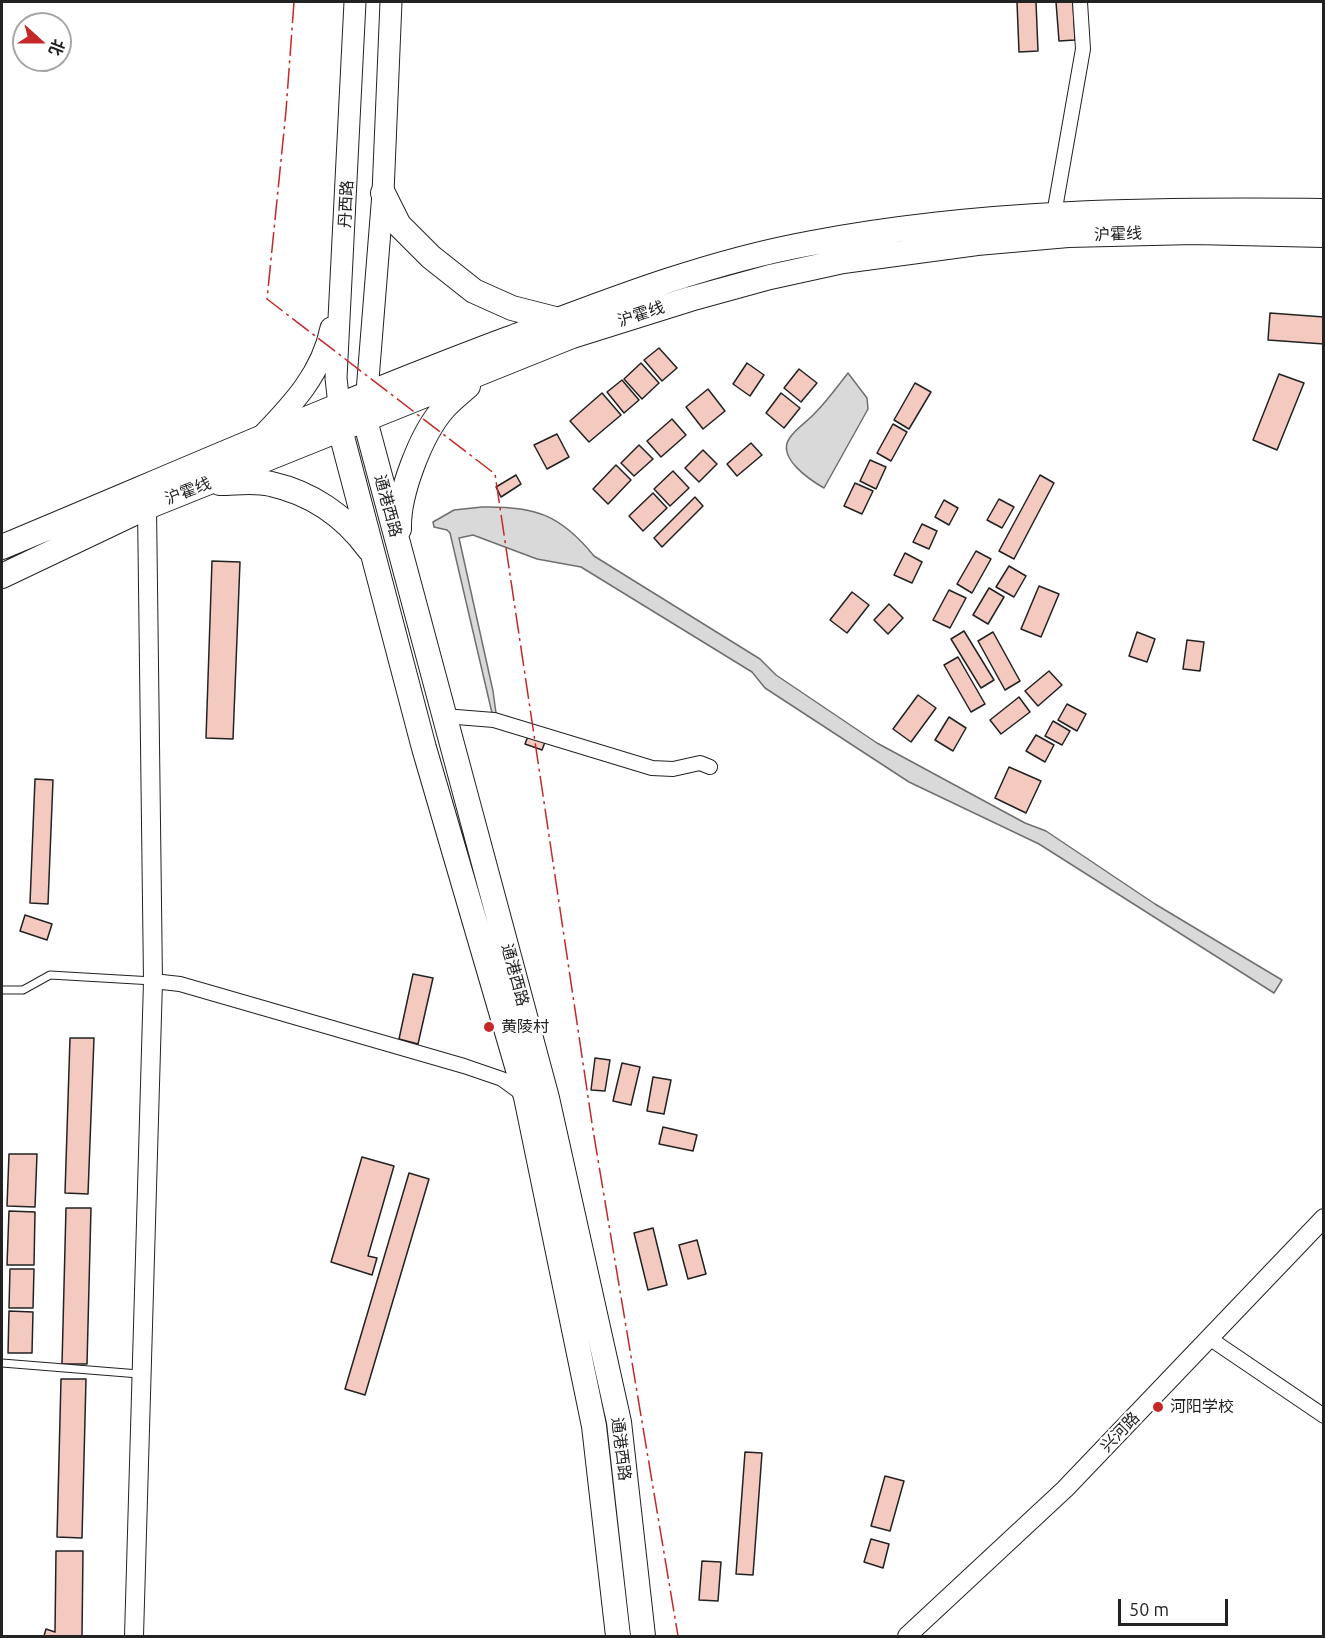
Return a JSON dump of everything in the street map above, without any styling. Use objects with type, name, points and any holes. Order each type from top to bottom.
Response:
[{"type":"highway","points":[[383,193],[399,225],[431,257],[474,291],[512,309],[559,320]]},
{"type":"highway","name":"沪霍线","points":[[2,547],[259,440],[367,392],[604,301],[692,273],[810,243],[957,221],[1054,214],[1150,211],[1323,211]]},
{"type":"highway","name":"沪霍线","points":[[2,576],[147,507],[478,376],[572,336],[679,302],[770,277],[843,261],[977,243],[1068,235],[1194,232],[1323,235]]},
{"type":"highway","points":[[400,552],[399,522],[402,502],[421,447],[444,408],[478,376]]},
{"type":"highway","name":"通港西路","points":[[367,392],[365,420],[548,1098],[619,1422],[643,1636]]},
{"type":"highway","name":"通港西路","points":[[339,405],[340,429],[424,748],[525,1097],[594,1426],[618,1636]]},
{"type":"highway","points":[[208,483],[269,483],[315,500],[354,528],[375,556]]},
{"type":"main road","name":"丹西路","points":[[339,405],[336,378],[355,2]]},
{"type":"main road","points":[[367,392],[383,193],[391,2]]},
{"type":"main road","points":[[259,440],[306,387],[327,346],[343,265]]},
{"type":"street","points":[[1054,214],[1083,49],[1080,2]]},
{"type":"street","points":[[134,1636],[153,981],[147,507]]},
{"type":"street","points":[[444,716],[494,720],[652,768],[673,769],[700,763],[710,767]]},
{"type":"street","points":[[153,981],[180,984],[464,1066],[502,1079],[525,1097]]},
{"type":"street","name":"兴河路","points":[[907,1636],[1065,1489],[1323,1218]]},
{"type":"street","points":[[1209,1338],[1323,1416]]},
{"type":"lane","points":[[2,990],[23,990],[50,975],[153,981]]},
{"type":"lane","points":[[2,1363],[142,1374]]},
{"type":"shaded area","points":[[848,373],[867,398],[868,409],[824,488],[797,468],[787,454],[786,446],[792,435],[832,394]]},
{"type":"shaded area","points":[[482,507],[517,508],[545,515],[557,522],[569,530],[594,556],[760,659],[776,675],[877,743],[1025,823],[1046,831],[1155,904],[1282,980],[1274,993],[1039,844],[909,782],[765,688],[752,672],[581,567],[537,559],[473,535],[459,538],[493,691],[496,713],[492,713],[450,533],[434,527],[433,522],[454,510]]},
{"type":"building","points":[[1017,2],[1036,2],[1038,51],[1019,52]]},
{"type":"building","points":[[1056,2],[1073,2],[1075,40],[1059,41]]},
{"type":"building","points":[[1270,313],[1324,317],[1324,344],[1268,340]]},
{"type":"building","points":[[659,348],[677,368],[662,381],[644,360]]},
{"type":"building","points":[[641,363],[659,383],[642,399],[624,379]]},
{"type":"building","points":[[747,363],[764,375],[750,396],[733,384]]},
{"type":"building","points":[[799,369],[817,383],[801,402],[784,388]]},
{"type":"building","points":[[1279,374],[1304,383],[1277,450],[1253,440]]},
{"type":"building","points":[[622,380],[639,400],[624,413],[607,392]]},
{"type":"building","points":[[915,383],[931,392],[909,429],[894,420]]},
{"type":"building","points":[[708,389],[725,411],[703,429],[686,407]]},
{"type":"building","points":[[602,393],[621,415],[589,442],[570,421]]},
{"type":"building","points":[[781,393],[800,408],[784,428],[766,413]]},
{"type":"building","points":[[672,419],[686,435],[661,457],[647,441]]},
{"type":"building","points":[[893,424],[907,432],[891,461],[877,453]]},
{"type":"building","points":[[557,434],[569,457],[547,469],[534,445]]},
{"type":"building","points":[[751,443],[762,455],[737,476],[727,464]]},
{"type":"building","points":[[639,445],[653,459],[634,476],[621,463]]},
{"type":"building","points":[[703,450],[717,464],[699,482],[685,468]]},
{"type":"building","points":[[870,460],[886,467],[876,489],[860,481]]},
{"type":"building","points":[[616,465],[631,480],[608,504],[593,489]]},
{"type":"building","points":[[673,471],[689,488],[670,506],[654,489]]},
{"type":"building","points":[[516,475],[521,484],[501,497],[496,487]]},
{"type":"building","points":[[1040,475],[1054,483],[1014,559],[999,551]]},
{"type":"building","points":[[855,483],[873,491],[862,514],[844,506]]},
{"type":"building","points":[[653,493],[667,508],[643,531],[629,516]]},
{"type":"building","points":[[695,497],[703,506],[662,547],[654,538]]},
{"type":"building","points":[[999,499],[1014,507],[1002,528],[987,520]]},
{"type":"building","points":[[944,500],[958,508],[949,525],[935,517]]},
{"type":"building","points":[[922,524],[937,531],[929,549],[913,542]]},
{"type":"building","points":[[976,551],[991,559],[972,593],[957,584]]},
{"type":"building","points":[[905,553],[922,562],[912,583],[894,575]]},
{"type":"building","points":[[212,561],[240,562],[233,739],[206,738]]},
{"type":"building","points":[[1009,566],[1026,576],[1014,597],[996,587]]},
{"type":"building","points":[[1039,586],[1059,594],[1041,637],[1021,629]]},
{"type":"building","points":[[989,588],[1004,597],[988,624],[973,615]]},
{"type":"building","points":[[949,590],[966,598],[950,628],[933,620]]},
{"type":"building","points":[[852,592],[869,605],[847,633],[830,620]]},
{"type":"building","points":[[889,604],[903,618],[888,634],[874,620]]},
{"type":"building","points":[[964,631],[994,680],[981,688],[951,639]]},
{"type":"building","points":[[993,632],[1020,681],[1005,690],[978,641]]},
{"type":"building","points":[[1137,632],[1155,639],[1147,662],[1129,656]]},
{"type":"building","points":[[1187,640],[1204,642],[1200,671],[1183,669]]},
{"type":"building","points":[[958,657],[985,704],[971,712],[944,665]]},
{"type":"building","points":[[1049,671],[1062,685],[1038,706],[1025,691]]},
{"type":"building","points":[[918,695],[936,708],[911,742],[893,729]]},
{"type":"building","points":[[1019,697],[1030,712],[1001,734],[990,720]]},
{"type":"building","points":[[1067,704],[1086,714],[1077,731],[1058,720]]},
{"type":"building","points":[[949,717],[966,728],[953,751],[935,740]]},
{"type":"building","points":[[1053,721],[1070,731],[1062,745],[1045,736]]},
{"type":"building","points":[[1036,735],[1054,745],[1045,762],[1026,751]]},
{"type":"building","points":[[528,736],[545,742],[542,750],[525,744]]},
{"type":"building","points":[[1009,767],[1041,781],[1026,813],[995,798]]},
{"type":"building","points":[[35,779],[53,780],[48,904],[30,903]]},
{"type":"building","points":[[25,915],[52,924],[47,940],[20,931]]},
{"type":"building","points":[[413,974],[433,978],[418,1044],[399,1039]]},
{"type":"building","points":[[70,1038],[94,1038],[88,1194],[65,1193]]},
{"type":"building","points":[[595,1058],[610,1060],[605,1091],[591,1090]]},
{"type":"building","points":[[622,1063],[640,1067],[631,1105],[613,1101]]},
{"type":"building","points":[[653,1077],[671,1080],[664,1114],[647,1111]]},
{"type":"building","points":[[663,1127],[697,1135],[693,1151],[659,1144]]},
{"type":"building","points":[[9,1154],[37,1154],[35,1207],[7,1206]]},
{"type":"building","points":[[362,1157],[394,1166],[368,1256],[377,1258],[372,1275],[331,1262]]},
{"type":"building","points":[[409,1173],[429,1179],[365,1395],[345,1389]]},
{"type":"building","points":[[66,1208],[91,1208],[87,1364],[62,1364]]},
{"type":"building","points":[[9,1211],[35,1212],[34,1265],[7,1265]]},
{"type":"building","points":[[653,1228],[667,1285],[648,1290],[634,1233]]},
{"type":"building","points":[[697,1240],[706,1274],[688,1279],[679,1245]]},
{"type":"building","points":[[10,1269],[34,1269],[33,1308],[9,1308]]},
{"type":"building","points":[[9,1311],[33,1312],[32,1353],[8,1353]]},
{"type":"building","points":[[61,1379],[86,1379],[82,1538],[57,1537]]},
{"type":"building","points":[[745,1452],[762,1453],[753,1575],[736,1574]]},
{"type":"building","points":[[885,1476],[904,1481],[890,1531],[871,1526]]},
{"type":"building","points":[[871,1539],[889,1544],[883,1568],[864,1562]]},
{"type":"building","points":[[56,1551],[83,1551],[82,1636],[44,1636],[46,1629],[55,1632]]},
{"type":"building","points":[[702,1561],[721,1562],[718,1601],[699,1600]]},
{"type":"power","points":[[294,2],[286,111],[267,299],[495,474],[593,1130],[678,1636]]},
{"type":"place","name":"黄陵村","points":[[489,1027]]},
{"type":"place","name":"河阳学校","points":[[1158,1407]]}]
